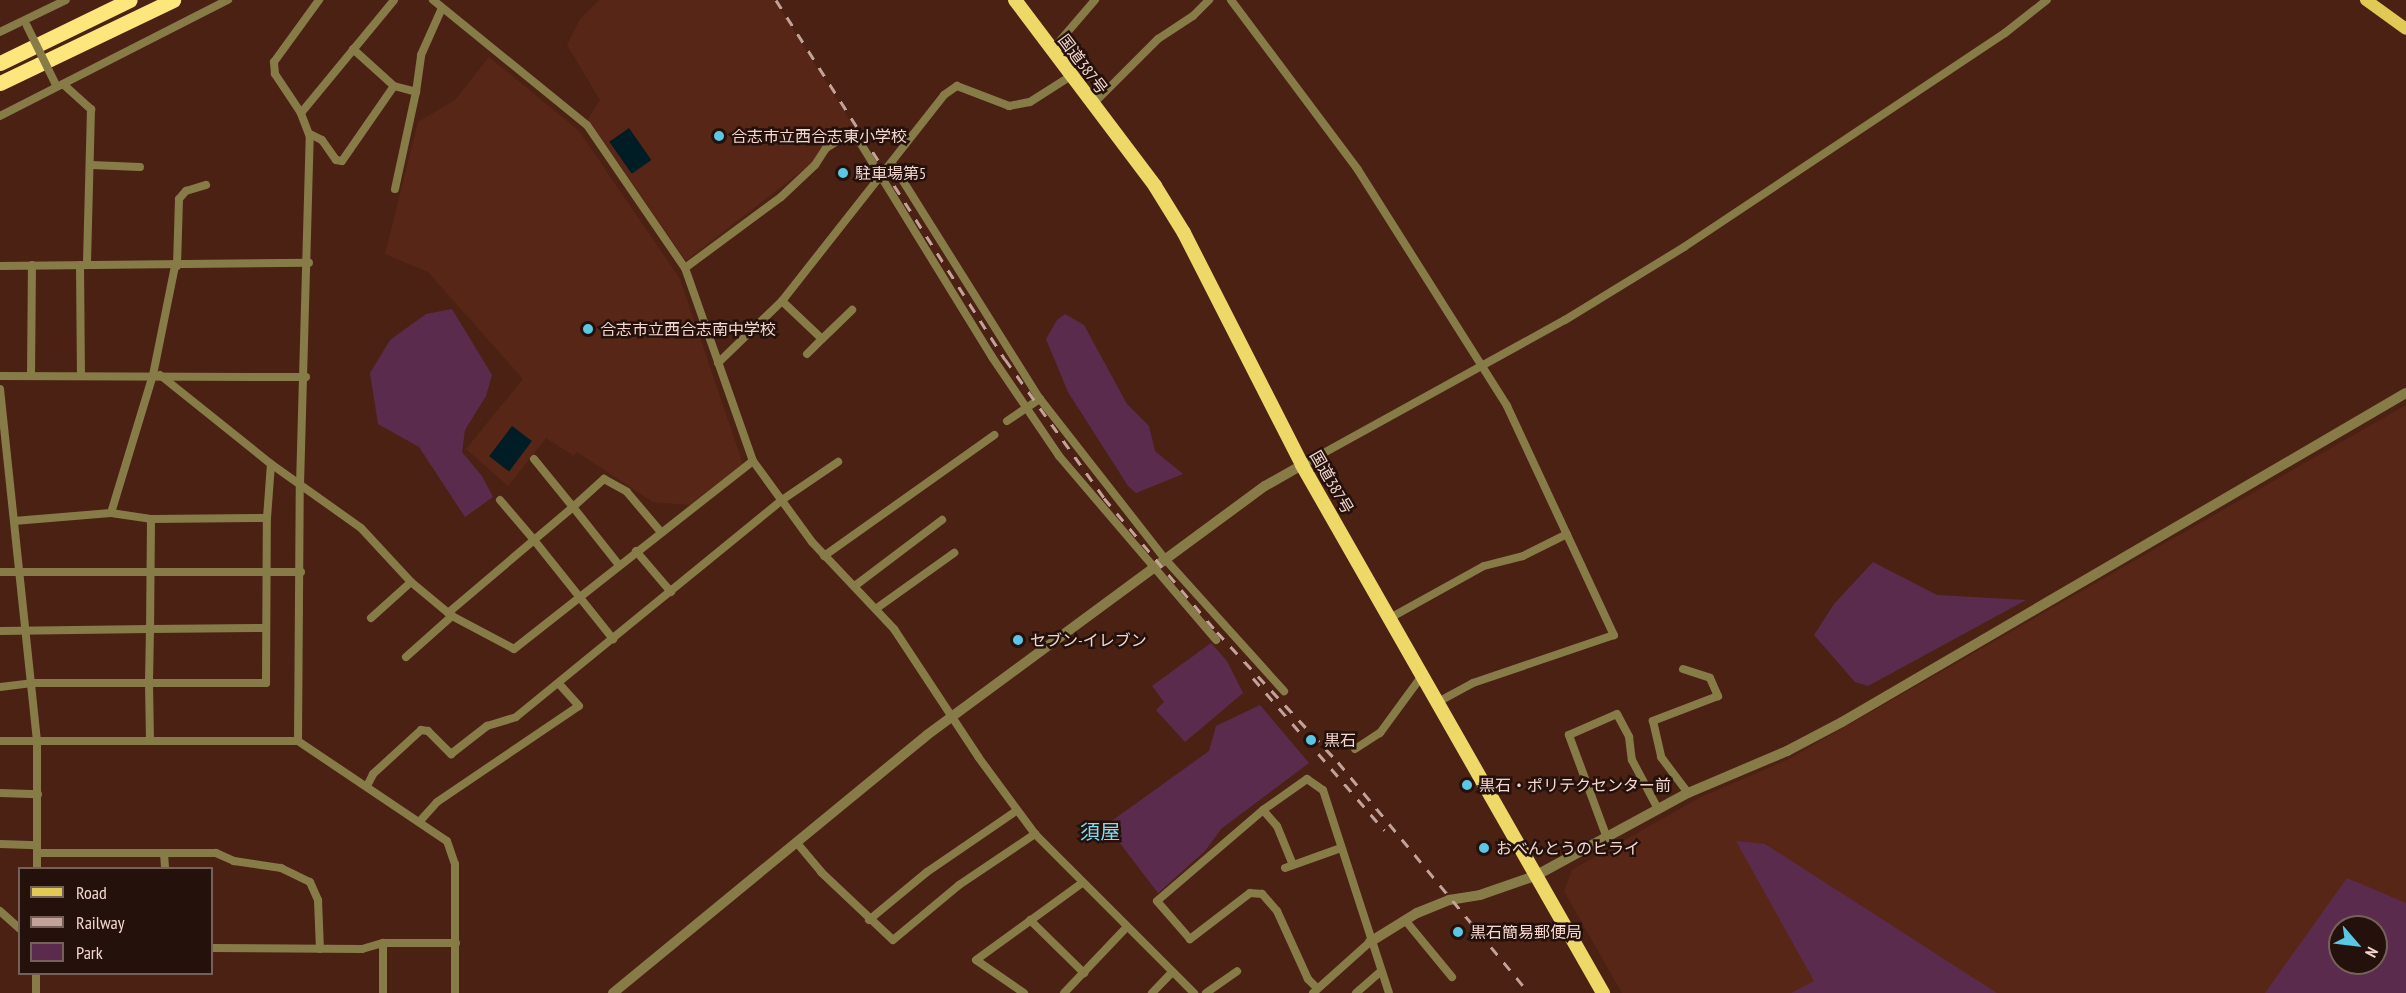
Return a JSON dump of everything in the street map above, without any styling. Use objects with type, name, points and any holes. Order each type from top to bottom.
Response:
[{"type":"highway","points":[[0,63],[130,0]]},
{"type":"highway","points":[[0,83],[172,0]]},
{"type":"highway","name":"国道387号","points":[[1015,0],[1155,186],[1184,232],[1302,465],[1390,618],[1436,704],[1603,993]]},
{"type":"main road","points":[[2366,0],[2406,29]]},
{"type":"street","points":[[0,32],[26,23],[66,0]]},
{"type":"street","points":[[0,116],[228,0]]},
{"type":"street","points":[[298,741],[300,485],[306,377],[310,134],[301,113],[275,74],[274,62],[319,0]]},
{"type":"street","points":[[301,113],[394,0]]},
{"type":"street","points":[[433,0],[586,124],[685,268],[753,461],[824,556],[877,608],[1016,811],[1035,834],[1126,928],[1194,993]]},
{"type":"street","points":[[1052,50],[1095,0]]},
{"type":"street","points":[[1093,104],[1158,39],[1193,16],[1209,0]]},
{"type":"street","points":[[1231,0],[1358,170],[1507,406],[1614,635],[1473,683],[1436,704]]},
{"type":"street","points":[[613,993],[953,716],[1053,645],[1153,567],[1265,486],[1482,366],[1684,247],[2005,33],[2047,0]]},
{"type":"street","points":[[394,189],[416,92],[421,55],[442,8]]},
{"type":"street","points":[[26,23],[59,85],[91,110],[91,165],[87,197],[81,376]]},
{"type":"street","points":[[353,50],[394,86],[416,92]]},
{"type":"street","points":[[718,363],[782,301],[893,165],[944,95],[957,86],[1009,106],[1030,102],[1071,76]]},
{"type":"street","points":[[310,134],[322,140],[336,160],[342,161],[394,86]]},
{"type":"street","points":[[685,268],[781,197],[815,165],[826,148],[853,131],[1026,409],[1059,456],[1216,640]]},
{"type":"street","points":[[91,165],[140,167]]},
{"type":"street","points":[[893,165],[1040,399],[1166,559],[1284,691]]},
{"type":"street","points":[[111,513],[157,375],[176,266],[179,200],[186,191],[206,185]]},
{"type":"street","points":[[0,266],[309,263]]},
{"type":"street","points":[[31,376],[32,265]]},
{"type":"street","points":[[782,301],[822,339]]},
{"type":"street","points":[[807,354],[852,310]]},
{"type":"street","points":[[157,375],[271,464],[361,528],[411,582],[450,614],[513,649],[660,531],[753,461]]},
{"type":"street","points":[[0,376],[306,377]]},
{"type":"street","points":[[0,389],[38,741],[37,867]]},
{"type":"street","points":[[1389,993],[1370,942],[1323,790],[1316,782],[1302,780],[1263,810],[1157,901],[1190,939],[1250,893],[1262,894],[1277,911],[1315,990],[1370,942],[1405,920],[1449,900],[1480,895],[1535,876],[1688,793],[1787,751],[1842,722],[2406,393]]},
{"type":"street","points":[[1007,421],[1040,399]]},
{"type":"street","points":[[824,556],[994,435]]},
{"type":"street","points":[[534,459],[619,565]]},
{"type":"street","points":[[367,786],[373,774],[421,730],[428,731],[451,754],[487,726],[512,720],[560,684],[782,500],[838,462]]},
{"type":"street","points":[[0,687],[32,683],[266,683],[267,518],[271,464]]},
{"type":"street","points":[[406,657],[450,614],[604,479],[627,492],[660,531]]},
{"type":"street","points":[[500,500],[613,639]]},
{"type":"street","points":[[14,521],[111,513],[152,519],[267,518]]},
{"type":"street","points":[[150,741],[152,519]]},
{"type":"street","points":[[856,585],[942,520]]},
{"type":"street","points":[[1390,618],[1484,566],[1523,556],[1567,534]]},
{"type":"street","points":[[636,551],[671,592]]},
{"type":"street","points":[[877,608],[954,553]]},
{"type":"street","points":[[0,572],[301,572]]},
{"type":"street","points":[[371,618],[411,582]]},
{"type":"street","points":[[0,631],[26,628],[266,628]]},
{"type":"street","points":[[1683,669],[1710,678],[1718,696],[1653,721],[1661,757],[1688,793]]},
{"type":"street","points":[[1355,749],[1380,733],[1421,677]]},
{"type":"street","points":[[420,821],[437,802],[579,706],[560,684]]},
{"type":"street","points":[[1607,838],[1569,735],[1617,714],[1629,737],[1632,760],[1658,809]]},
{"type":"street","points":[[0,741],[298,741],[420,821],[447,842],[452,852],[456,943],[455,993]]},
{"type":"street","points":[[0,793],[38,794]]},
{"type":"street","points":[[1263,810],[1277,826],[1289,866],[1341,848]]},
{"type":"street","points":[[869,920],[927,872],[1016,811]]},
{"type":"street","points":[[797,843],[869,920],[893,940],[959,885],[1035,834]]},
{"type":"street","points":[[0,844],[37,849],[216,854],[234,861],[281,868],[310,882],[318,900],[320,950]]},
{"type":"street","points":[[164,853],[165,867]]},
{"type":"street","points":[[1024,993],[976,960],[1082,883]]},
{"type":"street","points":[[0,911],[18,927]]},
{"type":"street","points":[[1030,920],[1084,973]]},
{"type":"street","points":[[1405,920],[1452,977]]},
{"type":"street","points":[[1064,993],[1126,928]]},
{"type":"street","points":[[213,948],[320,950],[362,949],[383,943],[456,943]]},
{"type":"street","points":[[383,943],[383,993]]},
{"type":"street","points":[[1206,993],[1237,971]]},
{"type":"street","points":[[1356,993],[1381,971]]},
{"type":"street","points":[[1152,993],[1171,972]]},
{"type":"street","points":[[36,975],[36,993]]},
{"type":"shaded area","name":"合志市立西合志東小学校","points":[[599,0],[775,0],[854,127],[823,145],[813,162],[686,261],[588,119],[600,100],[567,45],[580,19]]},
{"type":"shaded area","name":"合志市立西合志南中学校","points":[[489,57],[579,131],[680,279],[743,464],[690,505],[653,502],[577,452],[574,456],[546,438],[508,486],[466,449],[523,379],[428,272],[385,254],[418,122],[455,100]]},
{"type":"shaded area","points":[[2406,405],[2406,993],[1622,993],[1564,891],[1572,870],[1701,797],[1789,759]]},
{"type":"green space","points":[[452,309],[492,375],[486,396],[465,430],[462,452],[482,476],[493,497],[465,517],[419,447],[378,424],[370,373],[390,340],[426,314]]},
{"type":"green space","points":[[1065,314],[1084,325],[1127,404],[1149,426],[1155,451],[1183,474],[1136,493],[1128,486],[1068,392],[1046,339],[1057,320]]},
{"type":"green space","points":[[1873,562],[1937,595],[2026,600],[1868,686],[1855,682],[1814,635],[1834,604]]},
{"type":"green space","points":[[1211,643],[1227,661],[1243,693],[1185,742],[1156,710],[1164,702],[1152,686]]},
{"type":"green space","points":[[1260,705],[1309,763],[1221,829],[1205,851],[1158,893],[1106,825],[1209,751],[1216,726]]},
{"type":"green space","points":[[1736,841],[1765,844],[1997,993],[1791,993],[1814,981]]},
{"type":"green space","points":[[2347,878],[2406,903],[2406,993],[2265,993]]},
{"type":"water","points":[[629,128],[651,160],[632,174],[609,142]]},
{"type":"water","points":[[512,426],[532,441],[509,471],[489,456]]},
{"type":"railway","points":[[776,0],[1005,359],[1104,498],[1217,632],[1338,762],[1529,993]]},
{"type":"railway","points":[[1253,678],[1384,830]]},
{"type":"place","name":"合志市立西合志東小学校","points":[[719,136]]},
{"type":"place","name":"駐車場第5","points":[[843,173]]},
{"type":"place","name":"合志市立西合志南中学校","points":[[588,329]]},
{"type":"place","name":"セブン-イレブン","points":[[1018,640]]},
{"type":"place","name":"黒石","points":[[1311,740]]},
{"type":"place","name":"黒石・ポリテクセンター前","points":[[1467,785]]},
{"type":"place","name":"おべんとうのヒライ","points":[[1484,848]]},
{"type":"place","name":"黒石簡易郵便局","points":[[1458,932]]},
{"type":"district","name":"須屋","points":[[1100,832]]}]
